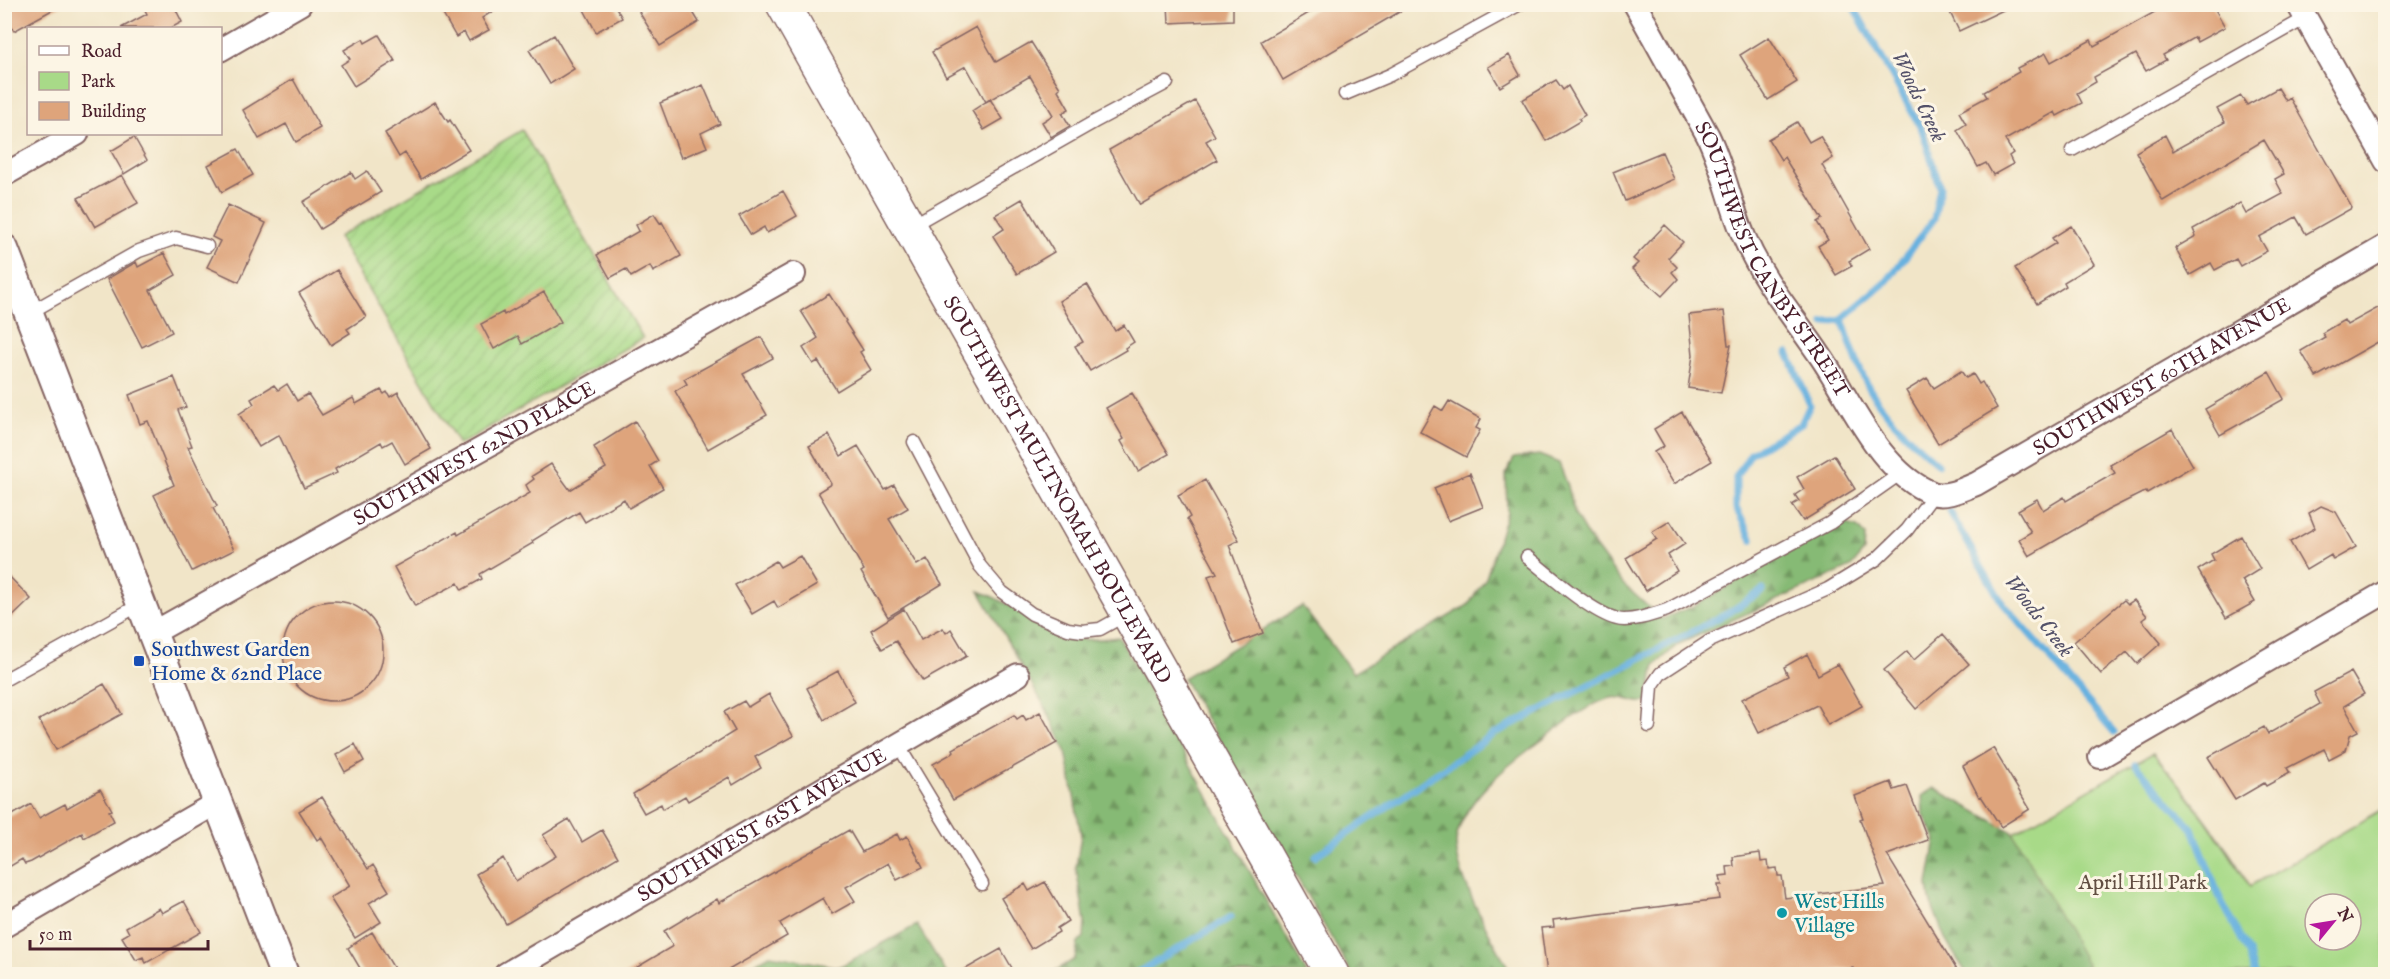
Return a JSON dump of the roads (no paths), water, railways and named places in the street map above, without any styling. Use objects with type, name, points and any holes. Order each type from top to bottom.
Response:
[{"type":"main road","name":"SOUTHWEST MULTNOMAH BOULEVARD","points":[[783,4],[1332,975]]},
{"type":"street","points":[[222,49],[300,4]]},
{"type":"street","name":"SOUTHWEST CANBY STREET","points":[[1635,4],[1717,154],[1737,220],[1756,263],[1772,290],[1833,374],[1864,427],[1901,473],[1934,494]]},
{"type":"street","points":[[2302,11],[2385,161]]},
{"type":"street","points":[[4,175],[75,135]]},
{"type":"street","name":"SOUTHWEST 60TH AVENUE","points":[[1934,494],[1957,492],[1976,484],[2385,246]]},
{"type":"street","points":[[4,249],[284,975]]},
{"type":"street","name":"SOUTHWEST 62ND PLACE","points":[[153,633],[794,274]]},
{"type":"street","points":[[2100,757],[2385,592]]},
{"type":"street","name":"SOUTHWEST 61ST AVENUE","points":[[506,975],[1018,675]]},
{"type":"street","points":[[4,926],[218,802]]},
{"type":"lane","points":[[1345,94],[1390,75],[1520,4]]},
{"type":"lane","points":[[2072,150],[2302,11]]},
{"type":"lane","points":[[910,227],[1167,83]]},
{"type":"lane","points":[[29,313],[139,251],[176,238],[207,246]]},
{"type":"lane","points":[[914,442],[980,566],[1002,592],[1032,614],[1068,629],[1082,631],[1100,629],[1128,613]]},
{"type":"lane","points":[[1527,557],[1581,600],[1618,620],[1645,616],[1667,610],[1830,523],[1901,473]]},
{"type":"lane","points":[[1649,726],[1652,686],[1661,673],[1710,641],[1828,589],[1877,559],[1907,531],[1934,494]]},
{"type":"lane","points":[[4,680],[142,604]]},
{"type":"lane","points":[[898,745],[982,884]]},
{"type":"waterway","name":"Woods Creek","points":[[1852,4],[1922,130],[1940,187],[1934,219],[1887,281],[1842,319],[1852,349],[1874,396],[1896,424],[1938,464]]},
{"type":"waterway","points":[[1824,323],[1842,319]]},
{"type":"waterway","points":[[1752,540],[1736,508],[1736,477],[1751,453],[1801,424],[1810,405],[1788,353]]},
{"type":"waterway","name":"Woods Creek","points":[[1950,512],[2001,601],[2114,732]]},
{"type":"waterway","points":[[1315,856],[1494,734],[1730,612],[1763,590]]},
{"type":"waterway","name":"Woods Creek","points":[[2135,764],[2193,829],[2219,896],[2249,954],[2254,974]]},
{"type":"waterway","points":[[1135,974],[1231,917]]},
{"type":"place","name":"Southwest Garden Home & 62nd Place","points":[[139,661]]},
{"type":"place","name":"West Hills Village","points":[[1782,913]]},
{"type":"park label","name":"April Hill Park","points":[[2143,882]]}]
